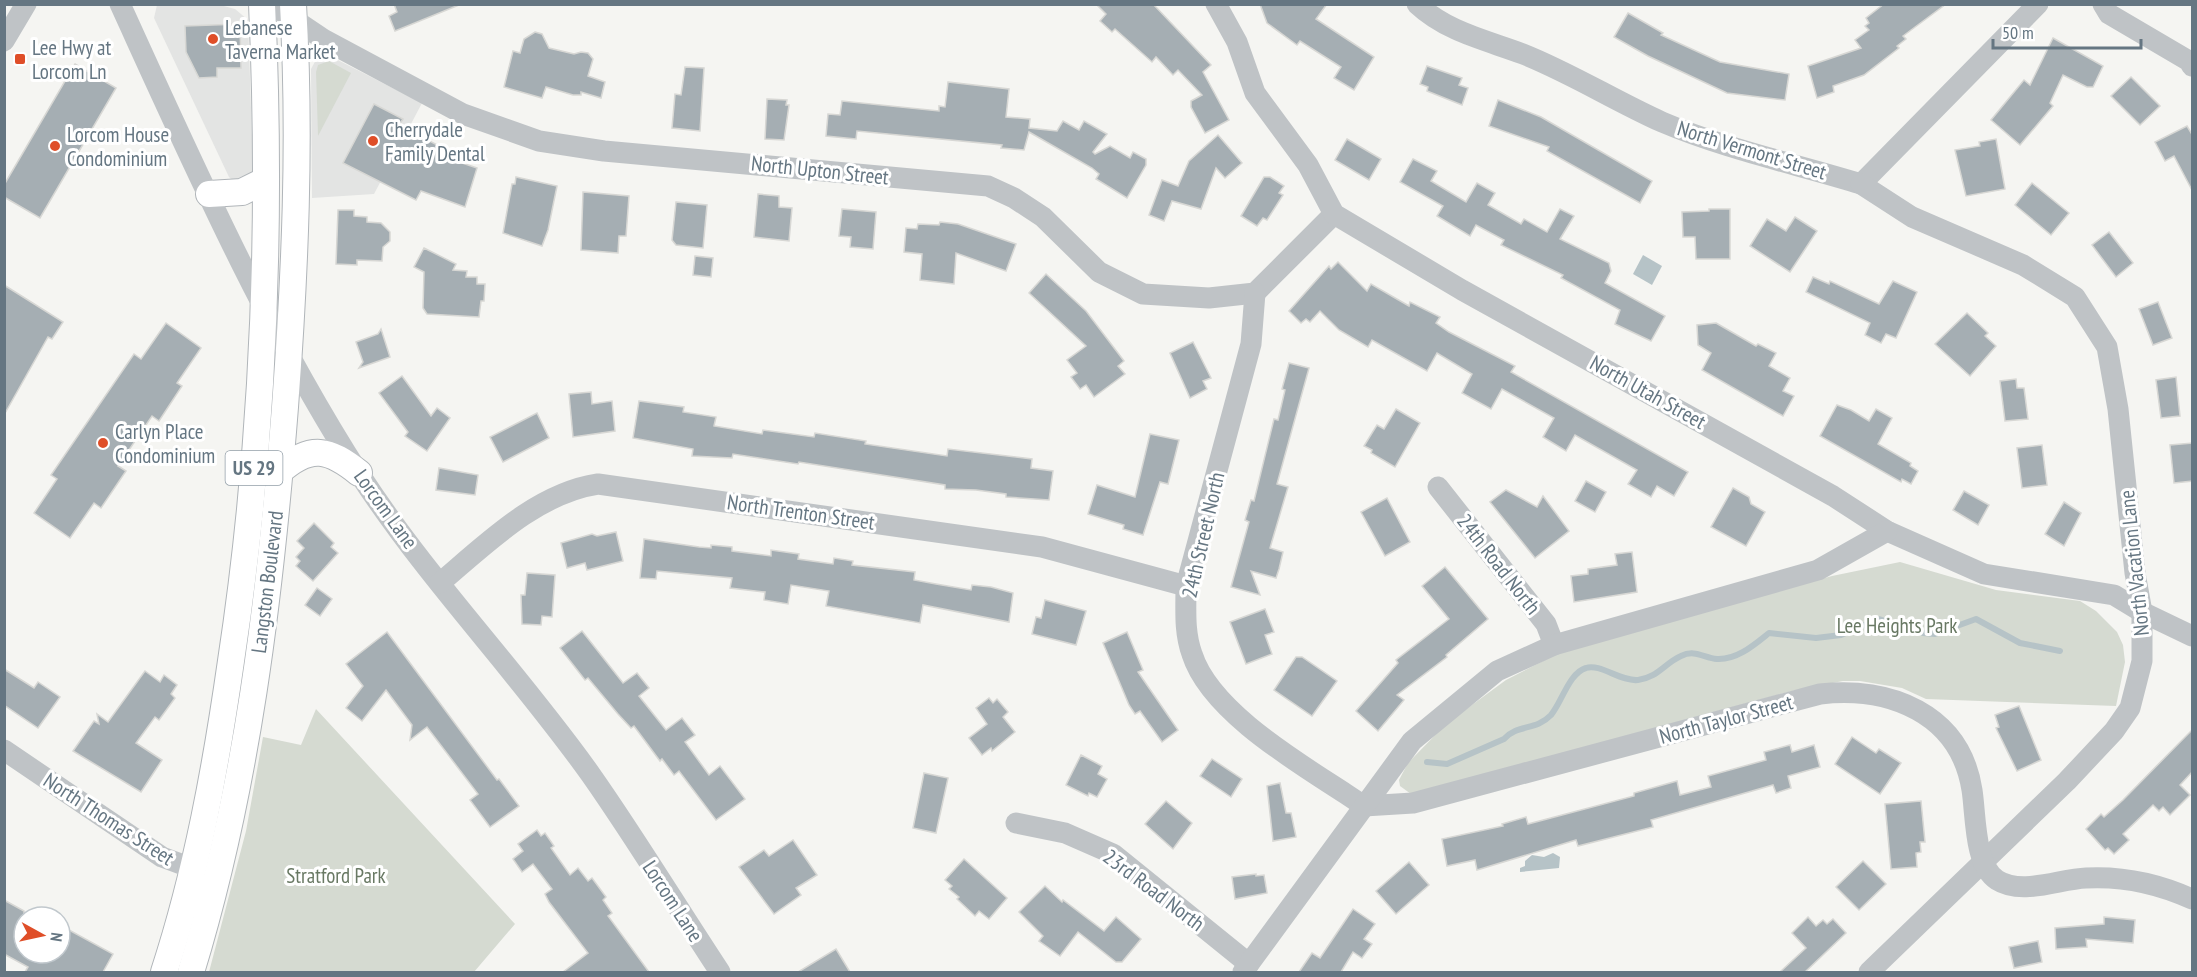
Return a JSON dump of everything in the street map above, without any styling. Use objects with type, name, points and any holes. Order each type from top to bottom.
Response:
[{"type":"main road","name":"Langston Boulevard","points":[[164,972],[193,870],[216,757],[236,630],[251,499],[264,306],[266,180],[262,4]]},
{"type":"main road","name":"Langston Boulevard","points":[[191,972],[218,877],[240,777],[262,632],[280,471],[289,356],[296,208],[294,12]]},
{"type":"main road","points":[[209,194],[242,192],[266,180]]},
{"type":"main road","points":[[280,471],[292,460],[307,453],[320,452],[344,461],[359,473]]},
{"type":"main road","points":[[236,630],[262,632]]},
{"type":"street","points":[[4,40],[26,4]]},
{"type":"street","name":"Lorcom Lane","points":[[120,4],[209,194],[289,356],[359,473],[440,583],[590,774],[720,972]]},
{"type":"street","name":"North Upton Street","points":[[271,4],[294,12],[323,39],[463,114],[538,141],[604,151],[988,186],[1014,198],[1042,217],[1100,272],[1143,294],[1209,298],[1255,293]]},
{"type":"street","points":[[1216,4],[1237,42],[1255,93],[1308,165],[1334,214],[1255,293]]},
{"type":"street","name":"North Vermont Street","points":[[1417,4],[1427,14],[1473,39],[1533,58],[1662,122],[1861,184]]},
{"type":"street","points":[[1861,184],[2038,4]]},
{"type":"street","points":[[2103,4],[2109,14],[2189,61],[2193,66]]},
{"type":"street","name":"North Vacation Lane","points":[[1861,184],[1912,217],[2023,265],[2075,297],[2107,348],[2118,409],[2135,573],[2142,612],[2142,661],[2130,708],[2114,731],[2067,781],[1869,972]]},
{"type":"street","name":"North Utah Street","points":[[1334,214],[1462,290],[1833,496],[1887,531],[1984,574],[2114,595],[2142,612],[2193,636]]},
{"type":"street","name":"24th Street North","points":[[1255,293],[1251,344],[1186,586],[1185,627],[1199,672],[1219,701],[1290,755],[1364,806]]},
{"type":"street","name":"North Trenton Street","points":[[440,583],[536,507],[564,492],[598,484],[1042,546],[1186,586]]},
{"type":"street","name":"24th Road North","points":[[1438,487],[1546,624],[1554,645]]},
{"type":"street","points":[[1246,968],[1412,741],[1497,670],[1554,645],[1818,570],[1887,531]]},
{"type":"street","name":"North Taylor Street","points":[[1364,806],[1413,803],[1462,791],[1820,694],[1865,692],[1901,701],[1911,706],[1933,721],[1954,745],[1964,761],[1972,788],[1982,864]]},
{"type":"street","name":"North Thomas Street","points":[[4,750],[162,857],[193,870],[218,877]]},
{"type":"street","name":"23rd Road North","points":[[1016,823],[1065,833],[1113,854],[1246,968]]},
{"type":"street","points":[[1982,864],[1996,880],[2013,886],[2031,886],[2085,878],[2119,879],[2163,886],[2193,899]]},
{"type":"shaded area","points":[[157,5],[220,5],[235,9],[248,20],[253,168],[248,181],[233,181],[229,177],[154,18]]},
{"type":"shaded area","points":[[328,55],[422,103],[374,194],[312,198],[311,69],[317,58]]},
{"type":"shaded area","points":[[1643,255],[1662,266],[1652,285],[1633,274]]},
{"type":"shaded area","points":[[1553,853],[1560,857],[1559,868],[1520,872],[1520,868],[1525,866],[1525,861],[1532,855],[1544,857]]},
{"type":"green space","points":[[329,61],[351,73],[318,136],[316,72],[318,65]]},
{"type":"green space","name":"Lee Heights Park","points":[[1900,562],[1996,590],[2080,601],[2096,611],[2117,632],[2123,645],[2125,662],[2116,706],[1926,699],[1902,688],[1860,681],[1843,681],[1792,691],[1411,794],[1400,786],[1399,780],[1408,763],[1446,724],[1506,680],[1564,650],[1832,576]]},
{"type":"green space","name":"Stratford Park","points":[[316,709],[515,924],[474,972],[209,972],[246,831],[263,737],[301,745]]},
{"type":"building","points":[[394,4],[459,5],[395,31],[389,16],[397,12]]},
{"type":"building","points":[[1096,4],[1153,4],[1211,65],[1203,72],[1229,120],[1205,133],[1191,107],[1191,101],[1202,95],[1178,70],[1173,75],[1156,57],[1152,62],[1115,29],[1112,32],[1100,21],[1106,14]]},
{"type":"building","points":[[1260,4],[1327,4],[1316,19],[1374,57],[1354,90],[1334,78],[1341,67],[1300,41],[1297,45],[1267,23]]},
{"type":"building","points":[[1884,4],[1946,4],[1903,36],[1906,39],[1897,46],[1899,48],[1864,75],[1833,86],[1834,92],[1817,98],[1808,66],[1861,48],[1855,40],[1869,30],[1865,26],[1869,23],[1866,18]]},
{"type":"building","points":[[1628,13],[1663,33],[1661,35],[1720,62],[1789,74],[1785,100],[1727,93],[1648,56],[1614,37]]},
{"type":"building","name":"Lebanese Taverna Market","points":[[240,24],[241,68],[217,68],[217,77],[199,78],[186,52],[185,26]]},
{"type":"building","points":[[535,32],[542,34],[549,48],[574,54],[588,53],[593,59],[588,76],[605,82],[601,98],[581,92],[581,95],[573,95],[546,87],[542,98],[504,87],[513,51],[520,53],[524,39]]},
{"type":"building","points":[[2053,38],[2103,66],[2093,87],[2087,87],[2063,75],[2050,103],[2053,106],[2020,145],[1991,120],[2024,80],[2030,85]]},
{"type":"building","name":"Lorcom House Condominium","points":[[75,64],[116,88],[40,218],[4,197],[4,185]]},
{"type":"building","points":[[1427,66],[1462,78],[1459,85],[1468,88],[1462,105],[1427,91],[1428,87],[1420,84]]},
{"type":"building","points":[[685,67],[704,68],[700,131],[672,128],[675,94],[681,95]]},
{"type":"building","points":[[2131,77],[2160,106],[2140,125],[2111,96]]},
{"type":"building","points":[[948,82],[1009,89],[1006,117],[1030,119],[1029,128],[1057,131],[1063,121],[1079,130],[1084,121],[1107,134],[1093,152],[1095,154],[1110,146],[1130,158],[1133,152],[1146,159],[1146,165],[1127,198],[1096,179],[1099,174],[1092,168],[1029,132],[1024,150],[1001,148],[1002,145],[857,131],[856,139],[826,136],[828,114],[840,115],[842,101],[939,111],[939,106],[945,107]]},
{"type":"building","points":[[767,99],[787,100],[786,105],[789,105],[784,140],[765,139]]},
{"type":"building","points":[[1498,100],[1541,117],[1652,181],[1640,203],[1547,151],[1549,147],[1489,126]]},
{"type":"building","points":[[374,104],[403,119],[399,125],[443,148],[439,155],[477,168],[465,207],[421,191],[416,200],[343,163]]},
{"type":"building","points":[[2187,126],[2193,136],[2193,192],[2174,156],[2165,161],[2155,142]]},
{"type":"building","points":[[1218,135],[1242,163],[1225,178],[1216,168],[1201,209],[1172,201],[1164,221],[1149,215],[1162,180],[1178,186],[1189,161]]},
{"type":"building","points":[[1347,139],[1381,159],[1369,180],[1335,160]]},
{"type":"building","points":[[1996,139],[2005,189],[1966,196],[1955,150],[1980,146],[1979,142]]},
{"type":"building","points":[[1413,159],[1437,171],[1431,181],[1466,202],[1477,183],[1495,193],[1488,205],[1521,224],[1524,219],[1547,232],[1560,209],[1574,216],[1560,239],[1609,263],[1611,271],[1605,283],[1665,316],[1651,341],[1615,324],[1620,310],[1561,278],[1563,275],[1501,245],[1504,240],[1476,225],[1470,236],[1437,216],[1443,206],[1400,182]]},
{"type":"building","points":[[516,177],[557,186],[548,230],[542,246],[503,233],[512,184],[515,184]]},
{"type":"building","points":[[1264,177],[1270,177],[1284,186],[1279,193],[1283,195],[1267,220],[1263,218],[1257,226],[1241,216]]},
{"type":"building","points":[[2032,183],[2069,213],[2051,235],[2015,205]]},
{"type":"building","points":[[583,192],[629,196],[626,236],[619,236],[618,253],[581,250]]},
{"type":"building","points":[[758,194],[779,196],[779,207],[792,208],[789,241],[754,237]]},
{"type":"building","points":[[676,202],[707,205],[703,248],[676,245],[672,240]]},
{"type":"building","points":[[842,209],[876,212],[873,249],[850,247],[851,237],[839,236]]},
{"type":"building","points":[[1709,209],[1730,209],[1730,259],[1696,259],[1695,237],[1683,237],[1682,212],[1709,211]]},
{"type":"building","points":[[338,210],[354,210],[354,216],[367,217],[367,222],[381,223],[390,232],[390,241],[383,247],[382,261],[357,260],[357,265],[336,264]]},
{"type":"building","points":[[1795,217],[1817,231],[1790,272],[1750,246],[1767,219],[1786,231]]},
{"type":"building","points":[[940,222],[958,224],[1016,244],[1006,271],[956,253],[954,284],[920,280],[922,254],[904,252],[906,228],[917,229],[918,224],[939,225]]},
{"type":"building","points":[[2109,232],[2133,263],[2116,277],[2092,245]]},
{"type":"building","points":[[424,248],[456,264],[453,270],[467,271],[466,277],[477,277],[477,284],[485,284],[484,301],[481,301],[479,317],[427,314],[423,308],[424,272],[414,267]]},
{"type":"building","points":[[695,256],[713,258],[711,277],[693,275]]},
{"type":"building","points":[[1338,262],[1367,291],[1371,284],[1409,306],[1410,302],[1440,317],[1436,323],[1449,332],[1515,366],[1511,372],[1688,472],[1674,496],[1657,486],[1651,497],[1628,484],[1637,470],[1575,435],[1566,451],[1543,437],[1554,418],[1502,389],[1491,409],[1462,393],[1472,374],[1437,353],[1427,371],[1372,340],[1368,347],[1339,330],[1320,311],[1310,322],[1306,319],[1301,323],[1289,311],[1329,266],[1331,269]]},
{"type":"building","points":[[1046,274],[1086,311],[1124,361],[1118,366],[1125,374],[1094,397],[1086,385],[1080,389],[1071,377],[1077,373],[1067,360],[1086,346],[1029,293]]},
{"type":"building","points":[[1813,277],[1829,284],[1830,281],[1879,304],[1893,281],[1917,292],[1896,338],[1886,334],[1881,343],[1865,335],[1870,323],[1806,292]]},
{"type":"building","points":[[4,285],[63,322],[52,339],[48,337],[4,415]]},
{"type":"building","points":[[2158,302],[2172,338],[2153,345],[2139,309]]},
{"type":"building","points":[[1967,313],[1988,333],[1985,336],[1996,346],[1970,376],[1935,344]]},
{"type":"building","name":"Carlyn Place Condominium","points":[[166,323],[201,348],[177,383],[182,386],[159,421],[152,416],[118,466],[126,471],[101,508],[94,503],[70,538],[34,513],[57,479],[51,475],[134,354],[141,359]]},
{"type":"building","points":[[1716,323],[1756,346],[1758,344],[1776,353],[1769,366],[1790,378],[1783,391],[1794,396],[1783,416],[1702,370],[1711,353],[1698,345],[1697,325]]},
{"type":"building","points":[[381,329],[390,357],[359,368],[363,362],[356,342],[378,334]]},
{"type":"building","points":[[1193,342],[1211,378],[1203,381],[1207,389],[1190,398],[1170,353]]},
{"type":"building","points":[[1289,363],[1309,368],[1277,484],[1288,487],[1270,548],[1283,552],[1279,569],[1276,578],[1251,571],[1260,595],[1231,587],[1249,522],[1245,520],[1251,500],[1254,501],[1274,419],[1278,420],[1285,390],[1282,389]]},
{"type":"building","points":[[402,376],[431,416],[437,408],[450,418],[427,451],[405,436],[408,432],[379,393]]},
{"type":"building","points":[[2176,377],[2180,416],[2161,418],[2156,380]]},
{"type":"building","points":[[2016,379],[2017,388],[2024,388],[2028,419],[2005,421],[2000,381]]},
{"type":"building","points":[[591,392],[592,404],[612,401],[615,431],[573,437],[569,394]]},
{"type":"building","points":[[639,401],[684,407],[683,412],[716,417],[714,426],[762,434],[763,430],[814,437],[815,433],[866,441],[865,444],[947,456],[948,449],[1032,459],[1031,468],[1053,471],[1049,500],[1006,497],[1006,494],[976,490],[945,489],[945,485],[799,462],[798,464],[733,454],[732,458],[692,456],[693,449],[633,438]]},
{"type":"building","points":[[1837,405],[1869,421],[1876,409],[1892,418],[1878,444],[1911,463],[1910,466],[1918,471],[1911,484],[1902,479],[1901,482],[1820,436]]},
{"type":"building","points":[[1396,409],[1420,423],[1395,467],[1371,453],[1372,450],[1364,446],[1377,425],[1384,429]]},
{"type":"building","points":[[537,413],[549,438],[503,462],[490,437]]},
{"type":"building","points":[[1150,434],[1179,440],[1168,484],[1160,482],[1143,535],[1123,529],[1124,525],[1088,514],[1097,485],[1135,497]]},
{"type":"building","points":[[2193,443],[2193,481],[2174,483],[2170,445]]},
{"type":"building","points":[[2042,445],[2047,485],[2022,488],[2017,448]]},
{"type":"building","points":[[439,468],[478,475],[475,495],[436,490]]},
{"type":"building","points":[[1586,481],[1606,492],[1595,512],[1575,501]]},
{"type":"building","points":[[1733,488],[1749,497],[1751,504],[1765,512],[1746,546],[1711,527]]},
{"type":"building","points":[[1506,490],[1537,507],[1543,496],[1569,531],[1535,558],[1490,502]]},
{"type":"building","points":[[1964,491],[1989,505],[1978,525],[1953,510]]},
{"type":"building","points":[[1387,498],[1410,542],[1385,556],[1361,512]]},
{"type":"building","points":[[2064,502],[2081,513],[2064,546],[2045,534]]},
{"type":"building","points":[[314,523],[334,543],[331,547],[338,553],[313,581],[296,566],[300,561],[296,557],[304,548],[297,541]]},
{"type":"building","points":[[616,532],[623,561],[587,570],[585,563],[567,568],[561,543],[592,534],[597,536]]},
{"type":"building","points":[[644,539],[699,547],[711,548],[711,545],[732,547],[732,551],[771,556],[771,550],[799,554],[798,559],[833,564],[834,558],[853,561],[852,565],[915,572],[914,580],[971,590],[972,585],[991,587],[1013,593],[1009,622],[923,605],[920,623],[826,606],[829,591],[791,585],[788,604],[764,600],[765,592],[730,588],[732,578],[657,571],[656,579],[640,578]]},
{"type":"building","points":[[1632,552],[1637,592],[1574,602],[1571,576],[1588,574],[1588,569],[1617,565],[1615,554]]},
{"type":"building","points":[[1445,567],[1488,619],[1446,655],[1447,657],[1397,695],[1404,700],[1378,731],[1356,711],[1398,663],[1396,660],[1449,619],[1422,586]]},
{"type":"building","points":[[527,573],[555,575],[552,617],[542,616],[541,625],[522,624],[521,595],[525,595]]},
{"type":"building","points":[[317,588],[332,599],[320,616],[305,605]]},
{"type":"building","points":[[1045,600],[1086,611],[1076,645],[1032,634],[1036,617],[1041,618]]},
{"type":"building","points":[[1265,609],[1274,632],[1265,635],[1272,654],[1246,664],[1230,622]]},
{"type":"building","points":[[582,631],[623,683],[637,673],[649,688],[639,696],[666,730],[682,718],[695,735],[685,742],[709,775],[720,766],[745,799],[716,820],[679,771],[674,775],[662,759],[660,761],[634,726],[631,728],[588,678],[585,680],[560,648]]},
{"type":"building","points":[[387,632],[497,780],[499,779],[519,806],[490,827],[470,800],[478,794],[427,727],[410,740],[412,725],[386,690],[362,721],[346,708],[363,686],[346,664]]},
{"type":"building","points":[[1127,632],[1143,670],[1138,672],[1178,730],[1162,742],[1140,711],[1135,714],[1129,705],[1103,643]]},
{"type":"building","points":[[1296,657],[1302,657],[1337,681],[1312,716],[1274,690]]},
{"type":"building","points":[[4,669],[34,688],[38,682],[60,697],[38,728],[4,705]]},
{"type":"building","points":[[145,671],[160,682],[164,675],[177,685],[171,694],[175,698],[159,720],[155,717],[136,743],[162,760],[141,792],[73,751],[94,721],[99,724],[97,714],[108,722]]},
{"type":"building","points":[[989,698],[993,703],[997,699],[1008,712],[1003,717],[1015,732],[992,751],[991,748],[982,755],[969,738],[987,724],[976,708]]},
{"type":"building","points":[[2019,706],[2041,760],[2017,771],[1996,728],[1999,727],[1995,715]]},
{"type":"building","points":[[2193,729],[2193,771],[2180,785],[2190,795],[2170,815],[2163,807],[2159,811],[2153,805],[2123,834],[2129,840],[2114,854],[2108,848],[2105,850],[2086,829],[2101,814],[2104,817],[2123,800]]},
{"type":"building","points":[[1852,737],[1876,753],[1879,749],[1901,763],[1880,794],[1835,764]]},
{"type":"building","points":[[1790,745],[1792,752],[1814,745],[1820,767],[1788,776],[1791,788],[1776,793],[1773,785],[1651,820],[1653,827],[1578,846],[1576,840],[1477,870],[1475,860],[1447,866],[1442,839],[1503,826],[1502,824],[1526,817],[1528,824],[1634,796],[1634,793],[1677,781],[1680,795],[1711,787],[1708,776],[1766,760],[1764,752]]},
{"type":"building","points":[[1081,755],[1102,766],[1098,774],[1107,779],[1097,797],[1089,793],[1088,796],[1066,785]]},
{"type":"building","points":[[1212,759],[1242,779],[1231,797],[1200,776]]},
{"type":"building","points":[[924,773],[948,778],[936,833],[913,828]]},
{"type":"building","points":[[1280,783],[1286,813],[1291,813],[1296,837],[1273,841],[1267,786]]},
{"type":"building","points":[[1166,801],[1192,823],[1173,849],[1145,824]]},
{"type":"building","points":[[1921,801],[1925,842],[1920,842],[1921,852],[1916,853],[1917,867],[1891,869],[1885,804]]},
{"type":"building","points":[[537,830],[541,836],[545,833],[554,846],[551,848],[570,875],[578,868],[588,881],[592,878],[606,897],[603,900],[612,913],[608,916],[649,972],[563,972],[588,953],[549,902],[545,894],[552,889],[533,864],[522,872],[513,859],[523,851],[518,844]]},
{"type":"building","points":[[793,840],[817,875],[796,888],[801,895],[774,914],[739,867],[764,850],[769,856]]},
{"type":"building","points":[[964,859],[1007,898],[989,919],[979,911],[975,916],[957,899],[959,897],[949,889],[952,886],[945,880]]},
{"type":"building","points":[[1863,861],[1886,884],[1859,910],[1836,887]]},
{"type":"building","points":[[1409,862],[1429,885],[1396,914],[1376,891]]},
{"type":"building","points":[[1256,874],[1256,876],[1264,875],[1267,893],[1235,899],[1232,877]]},
{"type":"building","points":[[1045,886],[1062,902],[1063,900],[1104,931],[1116,917],[1141,939],[1122,962],[1116,962],[1078,932],[1060,956],[1039,941],[1043,936],[1019,912]]},
{"type":"building","points":[[4,900],[13,905],[12,958],[4,954]]},
{"type":"building","points":[[1353,909],[1375,924],[1364,939],[1372,944],[1362,958],[1353,952],[1341,972],[1299,972],[1312,953],[1320,958]]},
{"type":"building","points":[[1808,917],[1816,926],[1823,920],[1827,924],[1833,919],[1846,933],[1805,972],[1780,972],[1806,948],[1792,933]]},
{"type":"building","points":[[2104,917],[2135,920],[2133,943],[2086,939],[2087,947],[2056,949],[2055,928],[2104,924]]},
{"type":"building","points":[[72,932],[113,954],[103,972],[25,972],[28,967],[24,965],[72,965]]},
{"type":"building","points":[[2038,941],[2042,962],[2014,968],[2009,947]]},
{"type":"building","points":[[836,949],[850,972],[798,972]]},
{"type":"waterway","points":[[1427,762],[1447,764],[1504,739],[1515,731],[1545,720],[1551,715],[1575,676],[1586,668],[1598,668],[1631,680],[1645,679],[1686,654],[1717,659],[1731,657],[1745,651],[1769,633],[1816,638],[1841,635],[1879,619],[1923,633],[1935,634],[1976,619],[2020,643],[2060,651]]},
{"type":"place","name":"Lebanese Taverna Market","points":[[213,39]]},
{"type":"place","name":"Lee Hwy at Lorcom Ln","points":[[20,59]]},
{"type":"place","name":"Cherrydale Family Dental","points":[[373,141]]},
{"type":"place","name":"Lorcom House Condominium","points":[[55,146]]},
{"type":"place","name":"Carlyn Place Condominium","points":[[103,443]]}]
